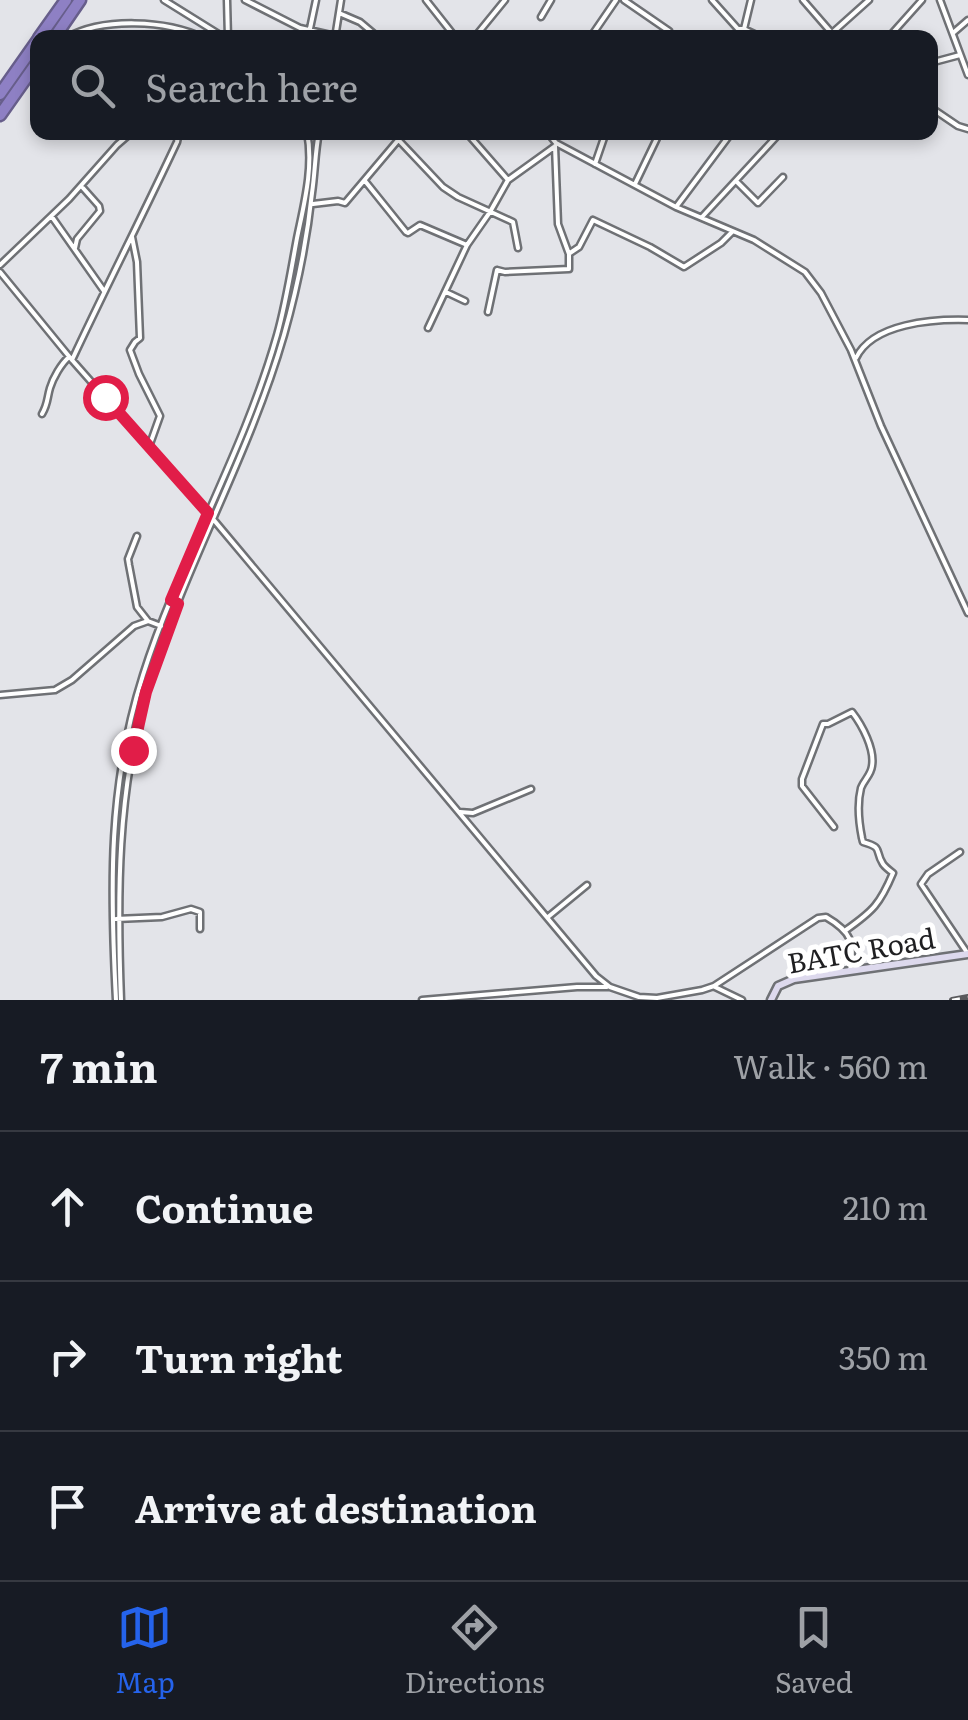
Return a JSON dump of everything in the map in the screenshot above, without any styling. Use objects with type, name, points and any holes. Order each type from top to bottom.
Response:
[{"type":"highway","points":[[44,30],[66,0]]},
{"type":"highway","points":[[59,30],[80,0]]},
{"type":"highway","points":[[0,94],[30,51]]},
{"type":"highway","points":[[0,115],[30,72]]},
{"type":"street","points":[[164,0],[214,30]]},
{"type":"street","points":[[226,30],[227,0]]},
{"type":"street","points":[[249,1],[311,30],[316,0]]},
{"type":"street","points":[[336,30],[341,0]]},
{"type":"street","points":[[426,0],[450,30]]},
{"type":"street","points":[[540,17],[551,0]]},
{"type":"street","points":[[595,30],[616,0]]},
{"type":"street","points":[[624,0],[666,30]]},
{"type":"street","points":[[712,0],[738,28],[744,29],[752,0]]},
{"type":"street","points":[[803,0],[828,30]]},
{"type":"street","points":[[839,30],[869,0]]},
{"type":"street","points":[[895,30],[922,0]]},
{"type":"street","points":[[948,0],[941,3],[968,76]]},
{"type":"street","points":[[480,30],[503,1]]},
{"type":"street","points":[[339,13],[370,30]]},
{"type":"street","points":[[953,33],[968,20]]},
{"type":"street","points":[[83,30],[111,24],[182,30]]},
{"type":"street","points":[[938,61],[960,55]]},
{"type":"street","points":[[938,112],[968,129]]},
{"type":"street","points":[[123,140],[0,269],[71,359],[208,513]]},
{"type":"street","points":[[42,414],[60,365],[71,359],[177,140]]},
{"type":"street","points":[[119,1000],[112,854],[117,795],[132,714],[160,626],[244,428],[277,334],[308,183],[308,140]]},
{"type":"street","points":[[115,919],[128,772],[146,692],[178,604],[252,429],[284,336],[311,204],[317,140]]},
{"type":"street","points":[[311,204],[345,203],[398,140],[458,197],[514,222],[518,248]]},
{"type":"street","points":[[473,140],[508,180]]},
{"type":"street","points":[[553,140],[676,207],[754,240],[805,272],[836,320],[968,613]]},
{"type":"street","points":[[488,312],[497,270],[569,269],[569,254],[558,224],[555,140]]},
{"type":"street","points":[[595,164],[603,140]]},
{"type":"street","points":[[634,184],[656,140]]},
{"type":"street","points":[[676,207],[726,140]]},
{"type":"street","points":[[702,217],[773,140]]},
{"type":"street","points":[[428,328],[466,246],[508,180],[555,143]]},
{"type":"street","points":[[736,181],[758,203],[783,176]]},
{"type":"street","points":[[364,181],[406,232],[420,224],[466,246]]},
{"type":"street","points":[[75,248],[77,239],[100,209],[82,186]]},
{"type":"street","points":[[51,215],[104,291]]},
{"type":"street","points":[[569,254],[578,247],[594,220],[684,268],[732,232]]},
{"type":"street","points":[[132,237],[137,262],[140,338],[130,350],[160,416],[150,445]]},
{"type":"street","points":[[446,292],[465,301]]},
{"type":"street","points":[[855,362],[856,354],[865,344],[886,333],[927,320],[968,320]]},
{"type":"street","points":[[213,519],[596,976],[610,987]]},
{"type":"street","points":[[137,536],[128,566],[137,607],[148,621],[160,626]]},
{"type":"street","points":[[171,600],[178,604]]},
{"type":"street","points":[[0,695],[55,690],[134,626],[148,621]]},
{"type":"street","points":[[834,826],[802,786],[802,779],[823,724],[852,712],[872,758],[872,769],[860,793],[858,817],[862,838],[879,850],[881,862],[892,873],[872,912],[846,930]]},
{"type":"street","points":[[459,812],[473,813],[531,789]]},
{"type":"street","points":[[470,826],[473,813]]},
{"type":"street","points":[[960,852],[928,874],[921,884],[968,954]]},
{"type":"street","points":[[548,918],[586,885]]},
{"type":"street","points":[[115,919],[162,917],[194,909],[200,912],[200,930]]},
{"type":"street","points":[[422,1000],[577,986],[610,987],[639,997],[657,998],[714,986],[818,918],[826,917],[846,930],[853,952],[850,971]]},
{"type":"street","name":"BATC Road","points":[[771,1000],[775,990],[788,981],[968,954]]},
{"type":"street","points":[[714,986],[742,1000]]},
{"type":"railway","points":[[952,1000],[968,997]]},
{"type":"route","points":[[105,397],[208,513],[171,600],[178,604],[146,692],[133,750]]}]
